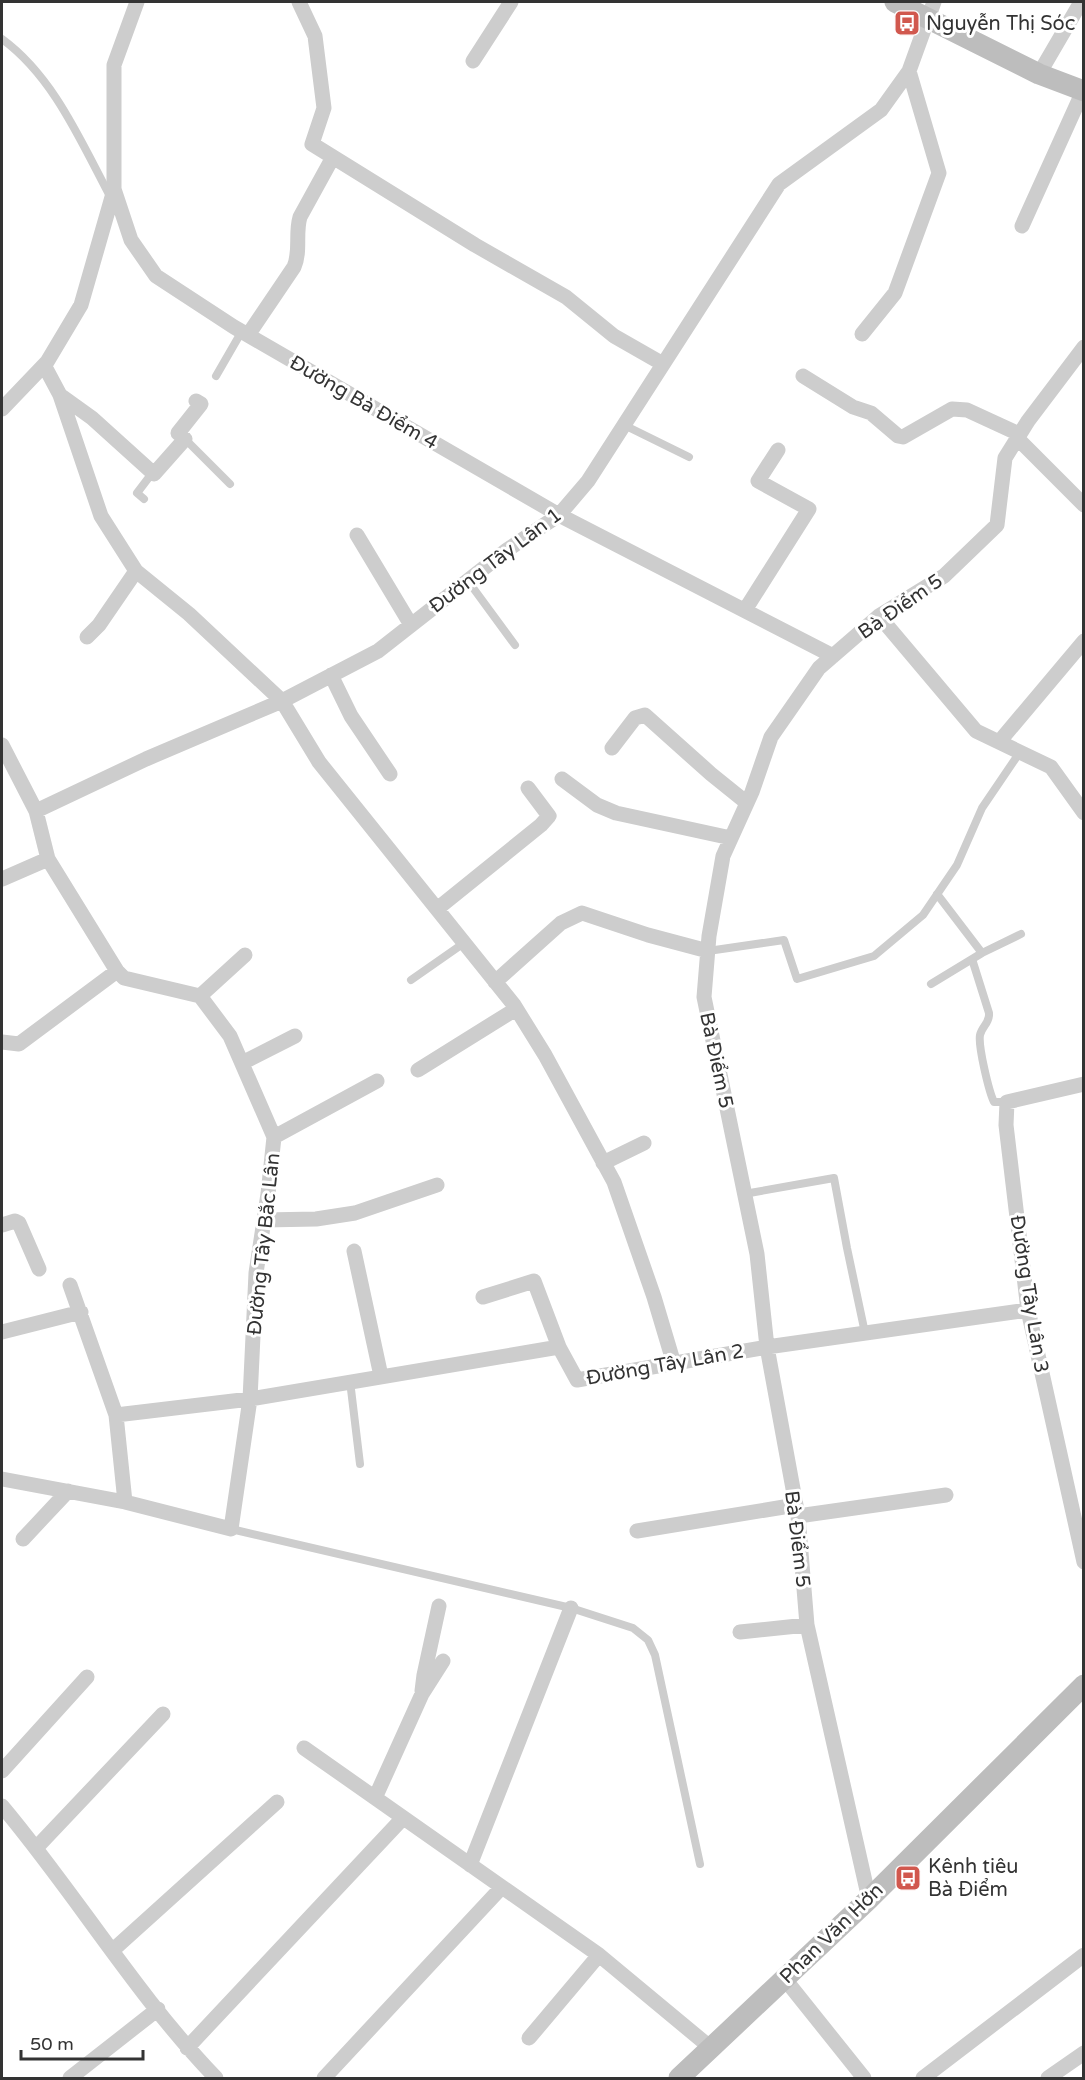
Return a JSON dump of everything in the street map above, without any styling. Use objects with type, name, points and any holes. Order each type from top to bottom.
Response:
[{"type":"main road","points":[[895,2],[931,9],[1039,74],[1083,91]]},
{"type":"main road","name":"Phan Văn Hớn","points":[[679,2079],[869,1899],[1083,1685]]},
{"type":"street","name":"Đường Bà Điểm 4","points":[[137,2],[114,65],[113,194],[131,240],[156,276],[245,333],[559,515],[832,656]]},
{"type":"street","points":[[299,2],[315,36],[324,108],[312,144],[476,245],[566,297],[614,336],[663,364]]},
{"type":"street","points":[[473,62],[511,2]]},
{"type":"street","points":[[1039,74],[1081,2]]},
{"type":"street","name":"Đường Tây Lân 1","points":[[36,811],[146,759],[282,701],[378,651],[507,550],[559,515],[588,481],[779,184],[880,110],[909,71],[931,9]]},
{"type":"street","points":[[862,334],[895,293],[939,173],[909,71]]},
{"type":"street","points":[[1022,226],[1083,91]]},
{"type":"street","points":[[245,333],[294,267],[298,255],[300,217],[333,157]]},
{"type":"street","points":[[2,410],[44,365],[81,305],[113,194]]},
{"type":"street","name":"Bà Điểm 5","points":[[869,1899],[807,1625],[797,1510],[766,1347],[757,1254],[704,997],[708,951],[723,856],[747,803],[771,737],[819,668],[879,616],[944,576],[997,525],[1005,458],[1028,421],[1077,371],[1083,347]]},
{"type":"street","points":[[44,365],[60,395],[102,516],[136,571],[189,614],[282,701],[319,762],[516,1009],[545,1055],[618,1193],[654,1297],[674,1364]]},
{"type":"street","points":[[804,376],[853,407],[871,413],[898,436],[903,437],[952,409],[967,410],[1018,436],[1083,506]]},
{"type":"street","points":[[60,395],[92,418],[154,474],[185,439],[178,433],[201,404],[196,401]]},
{"type":"street","points":[[745,610],[809,509],[759,481],[778,450]]},
{"type":"street","points":[[357,535],[411,625]]},
{"type":"street","points":[[87,637],[99,625],[136,571]]},
{"type":"street","points":[[879,616],[976,731],[1051,767],[1083,813]]},
{"type":"street","points":[[999,742],[1083,641]]},
{"type":"street","points":[[331,675],[351,716],[390,774]]},
{"type":"street","points":[[612,747],[635,718],[645,715],[747,803]]},
{"type":"street","points":[[2,745],[36,811],[48,859],[117,971],[124,978],[200,996],[245,955]]},
{"type":"street","points":[[562,779],[597,805],[616,813],[731,838]]},
{"type":"street","points":[[437,909],[541,825],[549,816],[528,788]]},
{"type":"street","points":[[2,879],[48,859]]},
{"type":"street","points":[[495,982],[561,923],[582,913],[648,935],[708,951]]},
{"type":"street","points":[[2,1042],[19,1044],[117,971]]},
{"type":"street","name":"Đường Tây Bắc Lân","points":[[200,996],[230,1036],[274,1137],[256,1273],[250,1399],[231,1528]]},
{"type":"street","points":[[417,1070],[516,1009]]},
{"type":"street","points":[[242,1063],[295,1036]]},
{"type":"street","points":[[274,1137],[378,1081]]},
{"type":"street","points":[[1006,1102],[1083,1084]]},
{"type":"street","name":"Đường Tây Lân 3","points":[[1006,1102],[1006,1125],[1028,1310],[1083,1562]]},
{"type":"street","points":[[603,1162],[644,1143]]},
{"type":"street","points":[[264,1220],[316,1218],[356,1213],[436,1185]]},
{"type":"street","points":[[2,1225],[15,1221],[19,1223],[39,1269]]},
{"type":"street","points":[[354,1251],[381,1376]]},
{"type":"street","points":[[116,1415],[250,1399],[559,1347],[534,1281],[483,1297]]},
{"type":"street","points":[[70,1285],[116,1415],[125,1502]]},
{"type":"street","name":"Đường Tây Lân 2","points":[[559,1347],[577,1380],[766,1347],[1028,1310]]},
{"type":"street","points":[[2,1332],[81,1312]]},
{"type":"street","points":[[2,1479],[125,1502],[231,1528]]},
{"type":"street","points":[[23,1539],[68,1491]]},
{"type":"street","points":[[637,1531],[797,1510],[946,1495]]},
{"type":"street","points":[[422,1694],[439,1606]]},
{"type":"street","points":[[470,1865],[571,1608]]},
{"type":"street","points":[[740,1632],[807,1625]]},
{"type":"street","points":[[375,1798],[422,1694],[443,1661]]},
{"type":"street","points":[[2,1771],[87,1677]]},
{"type":"street","points":[[37,1847],[163,1714]]},
{"type":"street","points":[[304,1748],[599,1955],[711,2048]]},
{"type":"street","points":[[113,1950],[277,1802]]},
{"type":"street","points":[[2,1806],[37,1847],[187,2048],[216,2079]]},
{"type":"street","points":[[187,2048],[403,1818]]},
{"type":"street","points":[[324,2079],[502,1887]]},
{"type":"street","points":[[529,2038],[599,1955]]},
{"type":"street","points":[[923,2079],[1083,1955]]},
{"type":"street","points":[[784,1978],[864,2079]]},
{"type":"street","points":[[70,2079],[158,2009]]},
{"type":"street","points":[[1048,2079],[1083,2053]]},
{"type":"lane","points":[[2,39],[43,79],[113,194]]},
{"type":"lane","points":[[216,376],[245,333]]},
{"type":"lane","points":[[624,425],[689,457]]},
{"type":"lane","points":[[185,439],[230,484]]},
{"type":"lane","points":[[144,499],[137,493],[153,472]]},
{"type":"lane","points":[[468,581],[515,645]]},
{"type":"lane","points":[[708,951],[784,940],[797,979],[874,956],[923,915],[957,865],[982,808],[1020,752]]},
{"type":"lane","points":[[937,894],[982,953]]},
{"type":"lane","points":[[930,984],[982,953],[1021,934]]},
{"type":"lane","points":[[411,980],[464,943]]},
{"type":"lane","points":[[972,959],[990,1019],[980,1038],[990,1093],[994,1102],[1006,1102]]},
{"type":"lane","points":[[744,1194],[834,1178],[866,1333]]},
{"type":"lane","points":[[350,1381],[360,1464]]},
{"type":"lane","points":[[231,1528],[571,1608],[633,1628],[648,1640],[660,1671],[700,1864]]},
{"type":"place","name":"Nguyễn Thị Sóc","points":[[907,23]]},
{"type":"place","name":"Kênh tiêu Bà Điểm","points":[[908,1878]]}]
